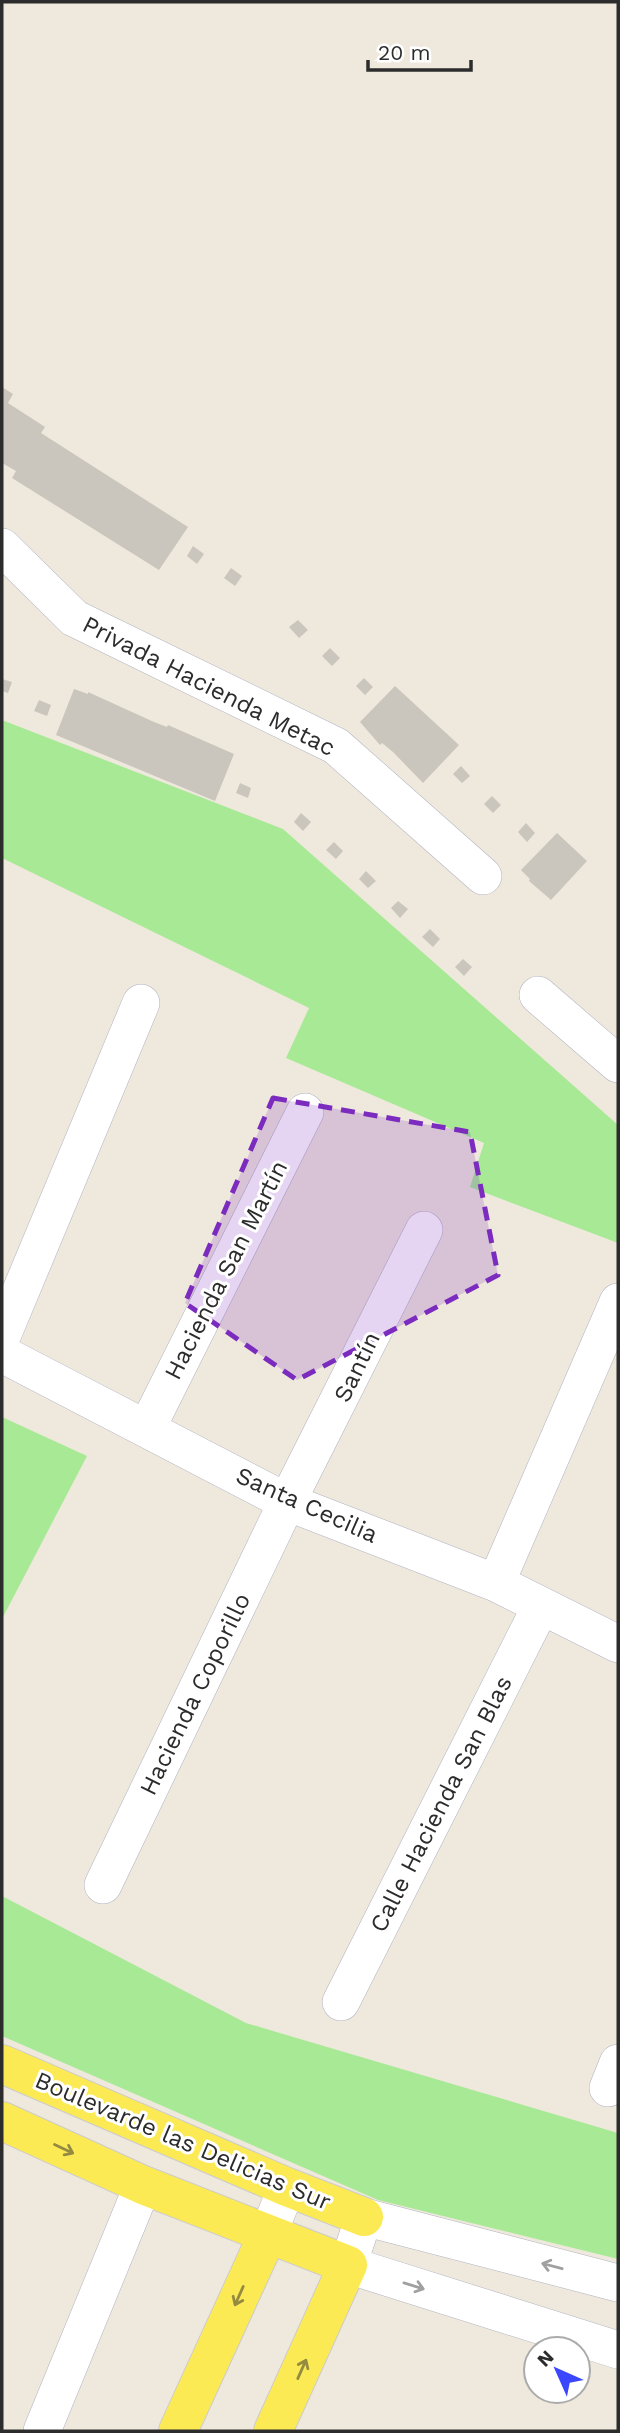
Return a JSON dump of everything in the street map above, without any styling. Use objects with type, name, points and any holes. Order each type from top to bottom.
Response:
[{"type":"main road","name":"Boulevarde las Delicias Sur","points":[[2,2064],[287,2187],[364,2217]]},
{"type":"main road","name":"Boulevarde las Delicias Sur","points":[[2,2121],[143,2185],[348,2266]]},
{"type":"main road","points":[[178,2431],[268,2234]]},
{"type":"main road","points":[[273,2431],[348,2266]]},
{"type":"street","name":"Privada Hacienda Metac","points":[[2,547],[74,618],[336,746],[483,876]]},
{"type":"street","points":[[538,995],[618,1063]]},
{"type":"street","points":[[2,1336],[141,1003]]},
{"type":"street","name":"Hacienda San Martín","points":[[147,1428],[306,1112]]},
{"type":"street","name":"Santín","points":[[287,1502],[424,1230]]},
{"type":"street","points":[[496,1583],[618,1302]]},
{"type":"street","name":"Santa Cecilia","points":[[2,1354],[287,1502],[496,1583],[618,1644]]},
{"type":"street","name":"Hacienda Coporillo","points":[[103,1885],[287,1502]]},
{"type":"street","name":"Calle Hacienda San Blas","points":[[341,2002],[541,1606]]},
{"type":"street","points":[[42,2431],[143,2185]]},
{"type":"street","points":[[268,2234],[287,2187]]},
{"type":"street","points":[[618,2283],[364,2217],[348,2266],[618,2350]]},
{"type":"highlighted area","points":[[273,1098],[470,1132],[498,1275],[297,1380],[185,1303]]},
{"type":"green space","points":[[2,720],[283,829],[618,1125],[618,1243],[470,1187],[484,1143],[286,1058],[309,1008],[2,858]]},
{"type":"green space","points":[[2,1417],[87,1456],[2,1619]]},
{"type":"green space","points":[[2,1896],[246,2023],[618,2133],[618,2259],[378,2200],[2,2036]]},
{"type":"building","points":[[2,387],[13,394],[8,403],[45,427],[41,433],[188,527],[159,570],[12,478],[16,471],[2,463]]},
{"type":"building","points":[[193,546],[204,554],[197,564],[187,556]]},
{"type":"building","points":[[231,568],[242,576],[235,586],[224,578]]},
{"type":"building","points":[[298,620],[308,630],[299,638],[289,627]]},
{"type":"building","points":[[330,648],[340,658],[332,666],[322,656]]},
{"type":"building","points":[[364,678],[373,687],[365,695],[356,686]]},
{"type":"building","points":[[2,679],[12,682],[8,693],[2,691]]},
{"type":"building","points":[[395,686],[459,745],[423,783],[393,752],[382,743],[380,745],[360,722]]},
{"type":"building","points":[[74,689],[88,692],[234,754],[215,801],[56,735]]},
{"type":"building","points":[[39,700],[51,705],[47,716],[34,711]]},
{"type":"building","points":[[461,766],[470,776],[462,783],[453,774]]},
{"type":"building","points":[[240,783],[251,788],[248,798],[236,793]]},
{"type":"building","points":[[492,796],[501,805],[493,813],[484,804]]},
{"type":"building","points":[[301,813],[311,822],[303,831],[294,822]]},
{"type":"building","points":[[526,823],[535,833],[527,842],[518,832]]},
{"type":"building","points":[[557,833],[587,861],[551,900],[529,881],[521,870]]},
{"type":"building","points":[[334,842],[343,851],[336,859],[326,850]]},
{"type":"building","points":[[366,871],[376,881],[368,888],[359,879]]},
{"type":"building","points":[[398,901],[408,909],[400,918],[391,908]]},
{"type":"building","points":[[430,929],[440,939],[433,947],[422,937]]},
{"type":"building","points":[[463,959],[472,967],[464,976],[455,967]]}]
